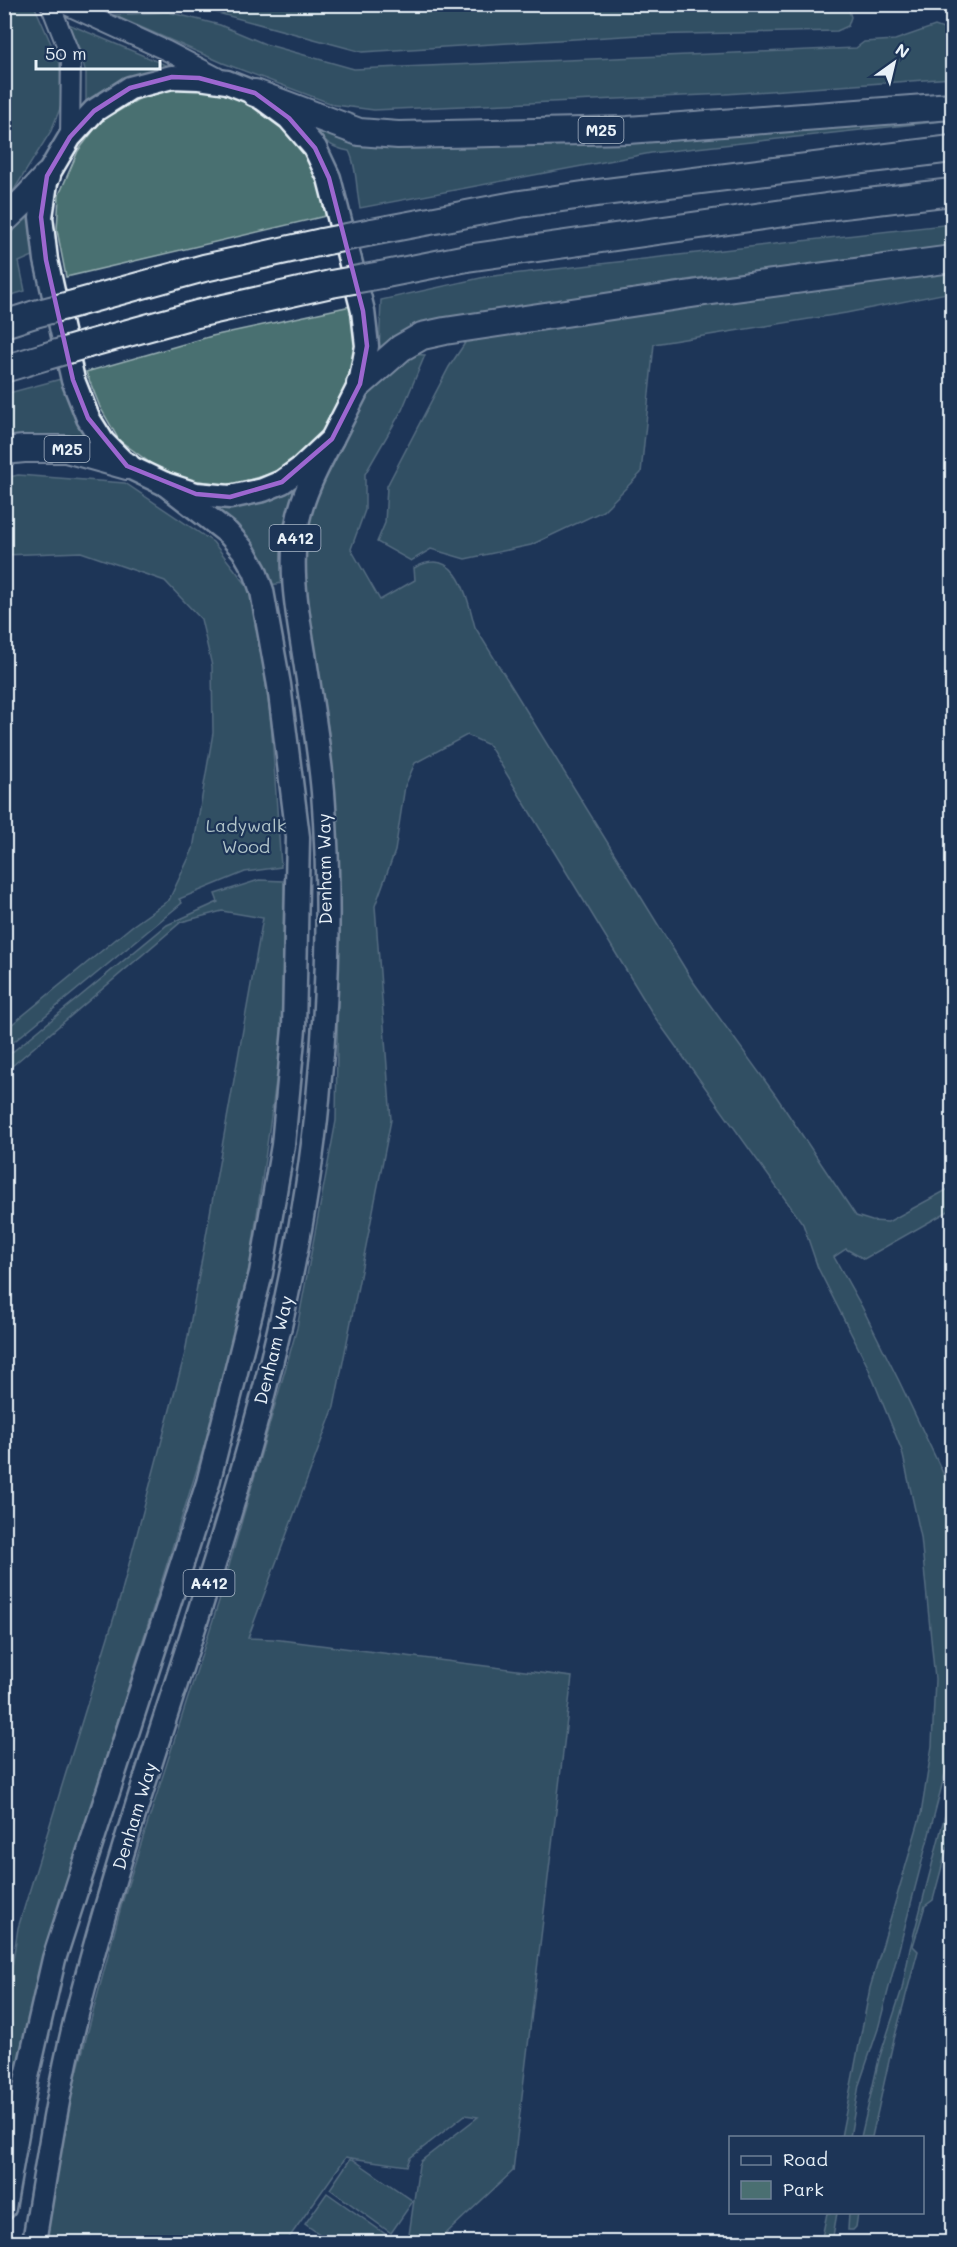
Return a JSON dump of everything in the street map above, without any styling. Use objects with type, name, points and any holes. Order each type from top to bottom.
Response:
[{"type":"highway","name":"M25","points":[[255,93],[359,132],[398,135],[628,130],[952,106]]},
{"type":"highway","points":[[4,324],[204,268],[322,242],[520,204],[952,149]]},
{"type":"highway","points":[[4,220],[47,176]]},
{"type":"highway","points":[[4,369],[197,314],[331,284],[467,258],[826,207],[952,192]]},
{"type":"highway","points":[[360,384],[401,348],[422,336],[445,331],[705,292],[952,259]]},
{"type":"highway","name":"M25","points":[[4,451],[66,449],[127,466]]},
{"type":"main road","name":"Denham Way","points":[[34,2242],[52,2128],[83,1989],[132,1822],[228,1521],[259,1412],[300,1235],[318,1100],[326,973],[326,841],[315,723],[294,591],[293,560],[297,520],[315,472],[360,384],[367,346],[363,311],[329,178],[315,148],[289,118],[255,93],[227,82],[199,78],[172,77],[130,88],[94,111],[70,137],[47,176]]},
{"type":"main road","points":[[47,176],[41,217],[46,260],[73,380],[88,418],[103,442],[127,466],[165,484],[196,494],[230,497],[263,490],[282,482],[300,469],[332,439]]},
{"type":"main road","name":"Denham Way","points":[[4,2208],[27,2077],[54,1959],[208,1483],[229,1406],[261,1273],[283,1145],[290,1075],[294,1029],[298,904],[297,837],[279,685],[262,591],[255,571],[243,550],[228,533],[165,484]]},
{"type":"street","points":[[50,4],[71,57],[70,137]]},
{"type":"street","points":[[64,4],[167,51],[227,82]]},
{"type":"highlighted area","points":[[172,77],[199,78],[255,93],[289,118],[315,148],[329,178],[363,311],[367,346],[360,384],[332,439],[282,482],[230,497],[196,494],[127,466],[88,418],[73,380],[46,260],[41,217],[47,176],[70,137],[94,111],[130,88]]},
{"type":"green space","points":[[5,4],[34,5],[60,64],[61,106],[51,131],[12,193],[5,200]]},
{"type":"green space","points":[[847,4],[851,17],[848,26],[837,31],[640,35],[362,52],[192,6],[173,5]]},
{"type":"green space","points":[[168,12],[220,25],[265,44],[354,69],[856,48],[864,42],[895,40],[935,26],[952,32],[952,78],[726,94],[374,110],[335,105],[223,63],[113,15]]},
{"type":"green space","points":[[66,23],[168,66],[125,80],[86,103],[86,73],[79,48]]},
{"type":"green space","points":[[180,87],[212,90],[241,99],[278,121],[304,152],[314,171],[330,215],[66,277],[57,230],[59,195],[78,151],[100,122],[142,97]]},
{"type":"green space","points":[[952,116],[952,120],[651,153],[360,208],[355,171],[349,151],[329,144],[316,128]]},
{"type":"green space","points":[[33,214],[35,255],[19,262],[25,291],[5,297],[5,237]]},
{"type":"green space","points":[[952,224],[952,248],[705,277],[541,304],[379,354],[381,300],[485,277]]},
{"type":"green space","points":[[952,273],[952,292],[846,313],[654,344],[641,473],[603,511],[531,545],[465,559],[431,549],[411,561],[377,542],[385,523],[387,486],[449,367],[467,340],[736,298]]},
{"type":"green space","points":[[351,306],[358,355],[344,405],[320,443],[281,471],[230,485],[184,479],[153,465],[119,440],[100,407],[86,372],[212,336]]},
{"type":"green space","points":[[406,354],[425,355],[402,410],[365,474],[365,510],[351,549],[380,600],[415,580],[414,568],[429,562],[441,563],[451,568],[464,589],[475,627],[692,980],[776,1096],[856,1216],[872,1221],[888,1222],[952,1187],[952,1209],[864,1259],[846,1249],[834,1257],[862,1307],[952,1492],[952,1747],[878,2029],[859,2085],[850,2136],[841,2136],[870,1988],[921,1814],[932,1746],[935,1679],[921,1537],[902,1451],[868,1367],[818,1268],[803,1224],[654,1016],[489,745],[467,735],[415,763],[405,786],[395,851],[375,906],[391,1120],[334,1407],[248,1638],[273,1639],[572,1677],[513,2171],[437,2242],[408,2242],[421,2161],[478,2117],[465,2115],[410,2158],[407,2166],[346,2157],[286,2242],[45,2242],[67,2110],[122,1903],[219,1601],[297,1328],[336,1121],[339,905],[329,734],[309,610],[303,540],[320,478],[372,386]]},
{"type":"green space","points":[[61,379],[74,417],[94,447],[5,447],[5,394]]},
{"type":"green space","name":"Ladywalk Wood","points":[[18,475],[125,483],[213,542],[253,593],[271,721],[281,867],[245,872],[179,899],[182,903],[5,1049],[5,1030],[132,926],[169,900],[193,849],[213,733],[212,666],[201,619],[165,581],[81,552],[5,555],[5,478]]},
{"type":"green space","points":[[302,486],[284,557],[282,583],[271,585],[207,509],[233,508],[256,503]]},
{"type":"green space","points":[[259,880],[284,881],[281,1046],[250,1264],[209,1431],[71,1868],[43,1966],[5,2148],[5,2011],[18,1928],[120,1598],[185,1353],[263,918],[222,911],[181,922],[5,1072],[5,1058],[167,925],[218,902],[215,894]]},
{"type":"green space","points":[[952,1788],[952,1829],[933,1900],[925,1906],[913,1946],[918,1951],[893,2043],[872,2136],[861,2136],[879,2059],[902,1989],[910,1949]]},
{"type":"green space","points":[[351,2158],[413,2201],[391,2233],[330,2189]]},
{"type":"green space","points":[[327,2193],[388,2236],[384,2242],[331,2242],[305,2224]]},
{"type":"green space","points":[[827,2214],[837,2214],[832,2242],[821,2242]]},
{"type":"green space","points":[[849,2214],[858,2214],[856,2227],[848,2230]]}]
